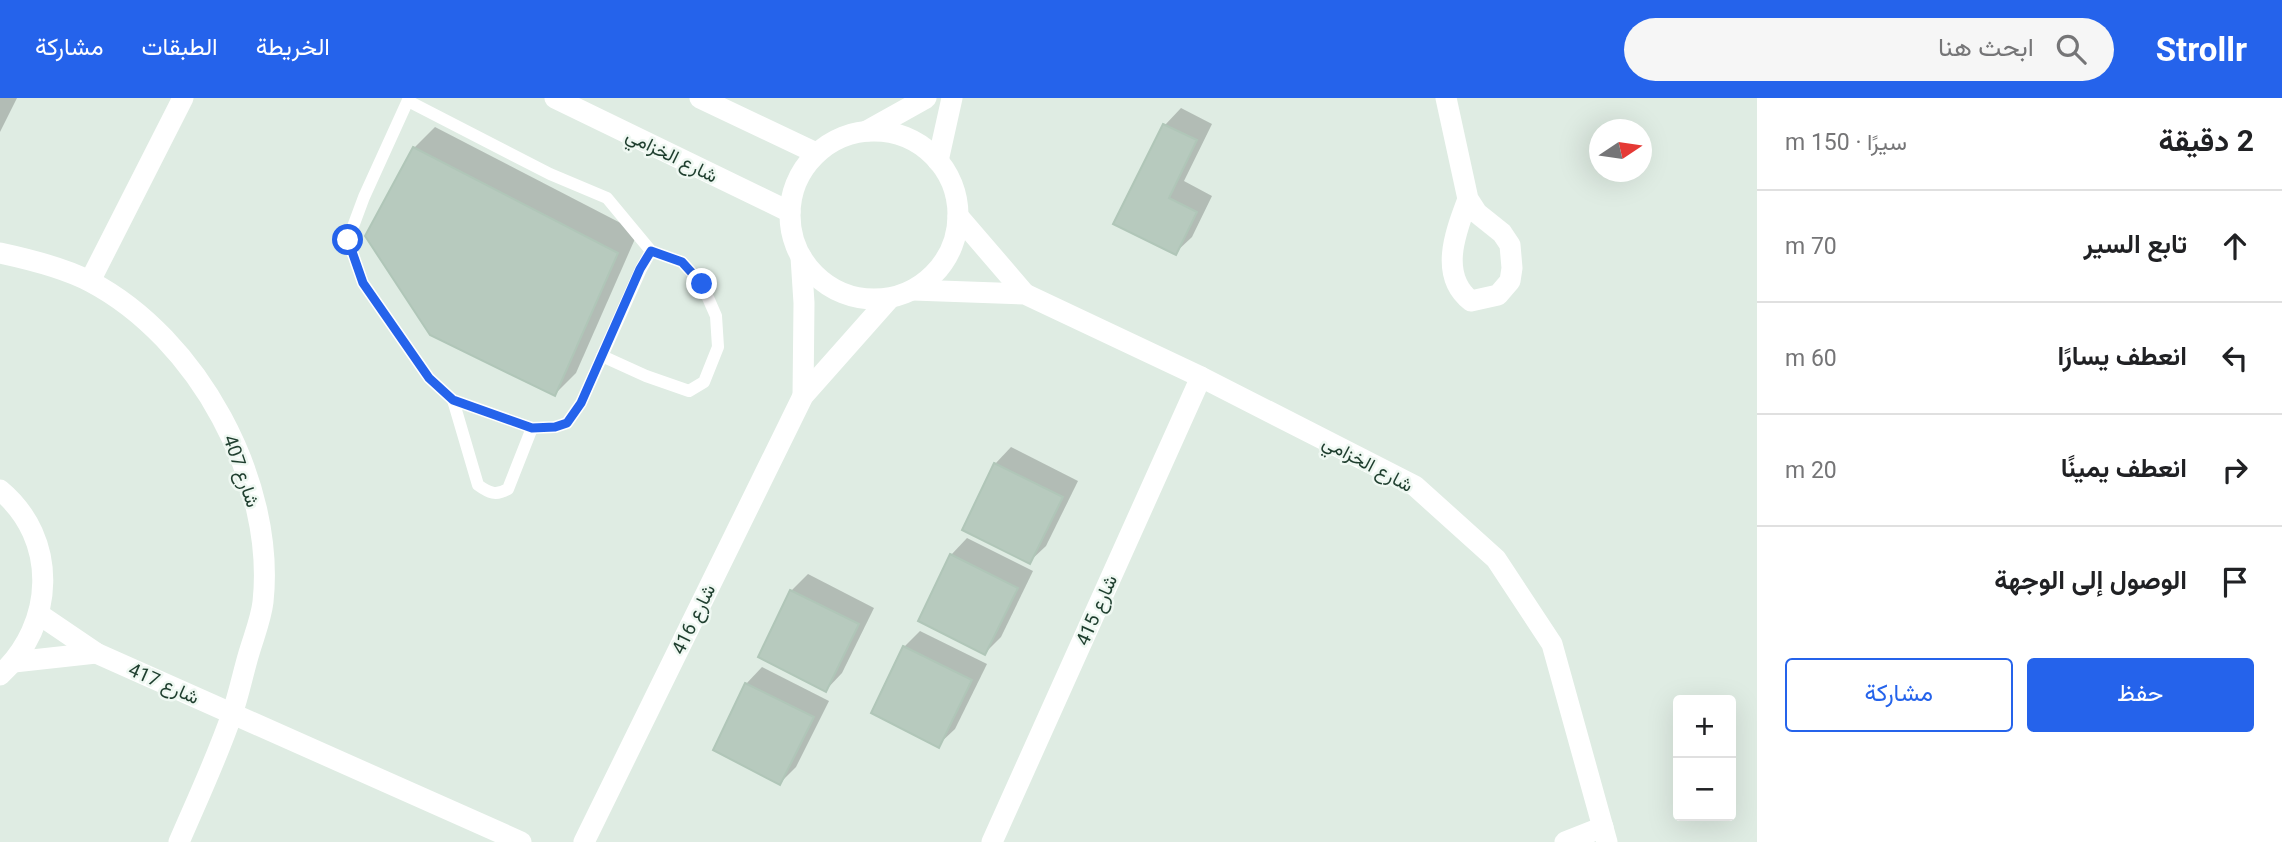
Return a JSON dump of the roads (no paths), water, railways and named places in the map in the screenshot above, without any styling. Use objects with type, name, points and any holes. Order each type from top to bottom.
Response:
[{"type":"street","points":[[90,281],[183,98]]},
{"type":"street","name":"شارع الخزامي","points":[[555,98],[790,212]]},
{"type":"street","points":[[700,98],[816,153]]},
{"type":"street","points":[[867,131],[894,133],[906,138],[918,144],[938,161],[955,194],[958,216],[954,239],[945,259],[932,277],[913,290],[889,299],[863,299],[838,292],[817,278],[801,257],[792,236],[790,212],[793,190],[802,170],[816,153],[840,138],[867,131],[926,98]]},
{"type":"street","points":[[938,161],[952,98]]},
{"type":"street","points":[[1446,98],[1468,199]]},
{"type":"street","name":"شارع الخزامي","points":[[958,216],[1025,294]]},
{"type":"street","name":"شارع 407","points":[[0,253],[25,258],[90,281],[129,307],[185,359],[224,420],[242,462],[257,511],[264,562],[263,603],[232,714],[179,842]]},
{"type":"street","name":"شارع 416","points":[[801,257],[804,303],[803,396]]},
{"type":"street","name":"شارع الخزامي","points":[[913,290],[1025,294],[1201,377],[1415,486],[1496,559],[1552,644],[1605,834]]},
{"type":"street","name":"شارع 416","points":[[583,842],[803,396],[889,299]]},
{"type":"street","name":"شارع 415","points":[[992,842],[1201,377]]},
{"type":"street","points":[[0,490],[22,514],[33,532],[40,552],[44,583],[40,615],[29,640],[7,668]]},
{"type":"street","name":"شارع 417","points":[[40,615],[96,653],[232,714]]},
{"type":"street","points":[[7,668],[96,653]]},
{"type":"street","points":[[232,714],[521,842]]},
{"type":"street","points":[[1565,842],[1605,834]]},
{"type":"lane","points":[[602,356],[646,376],[689,391],[704,382],[718,347],[716,316],[702,284],[682,262],[651,251],[607,198],[550,174],[408,99],[364,197],[348,240],[370,295],[429,378],[453,400],[532,428],[555,427],[567,423],[581,403],[640,269],[651,251]]},
{"type":"lane","points":[[453,400],[478,485],[487,492],[500,494],[508,489],[532,428]]}]
